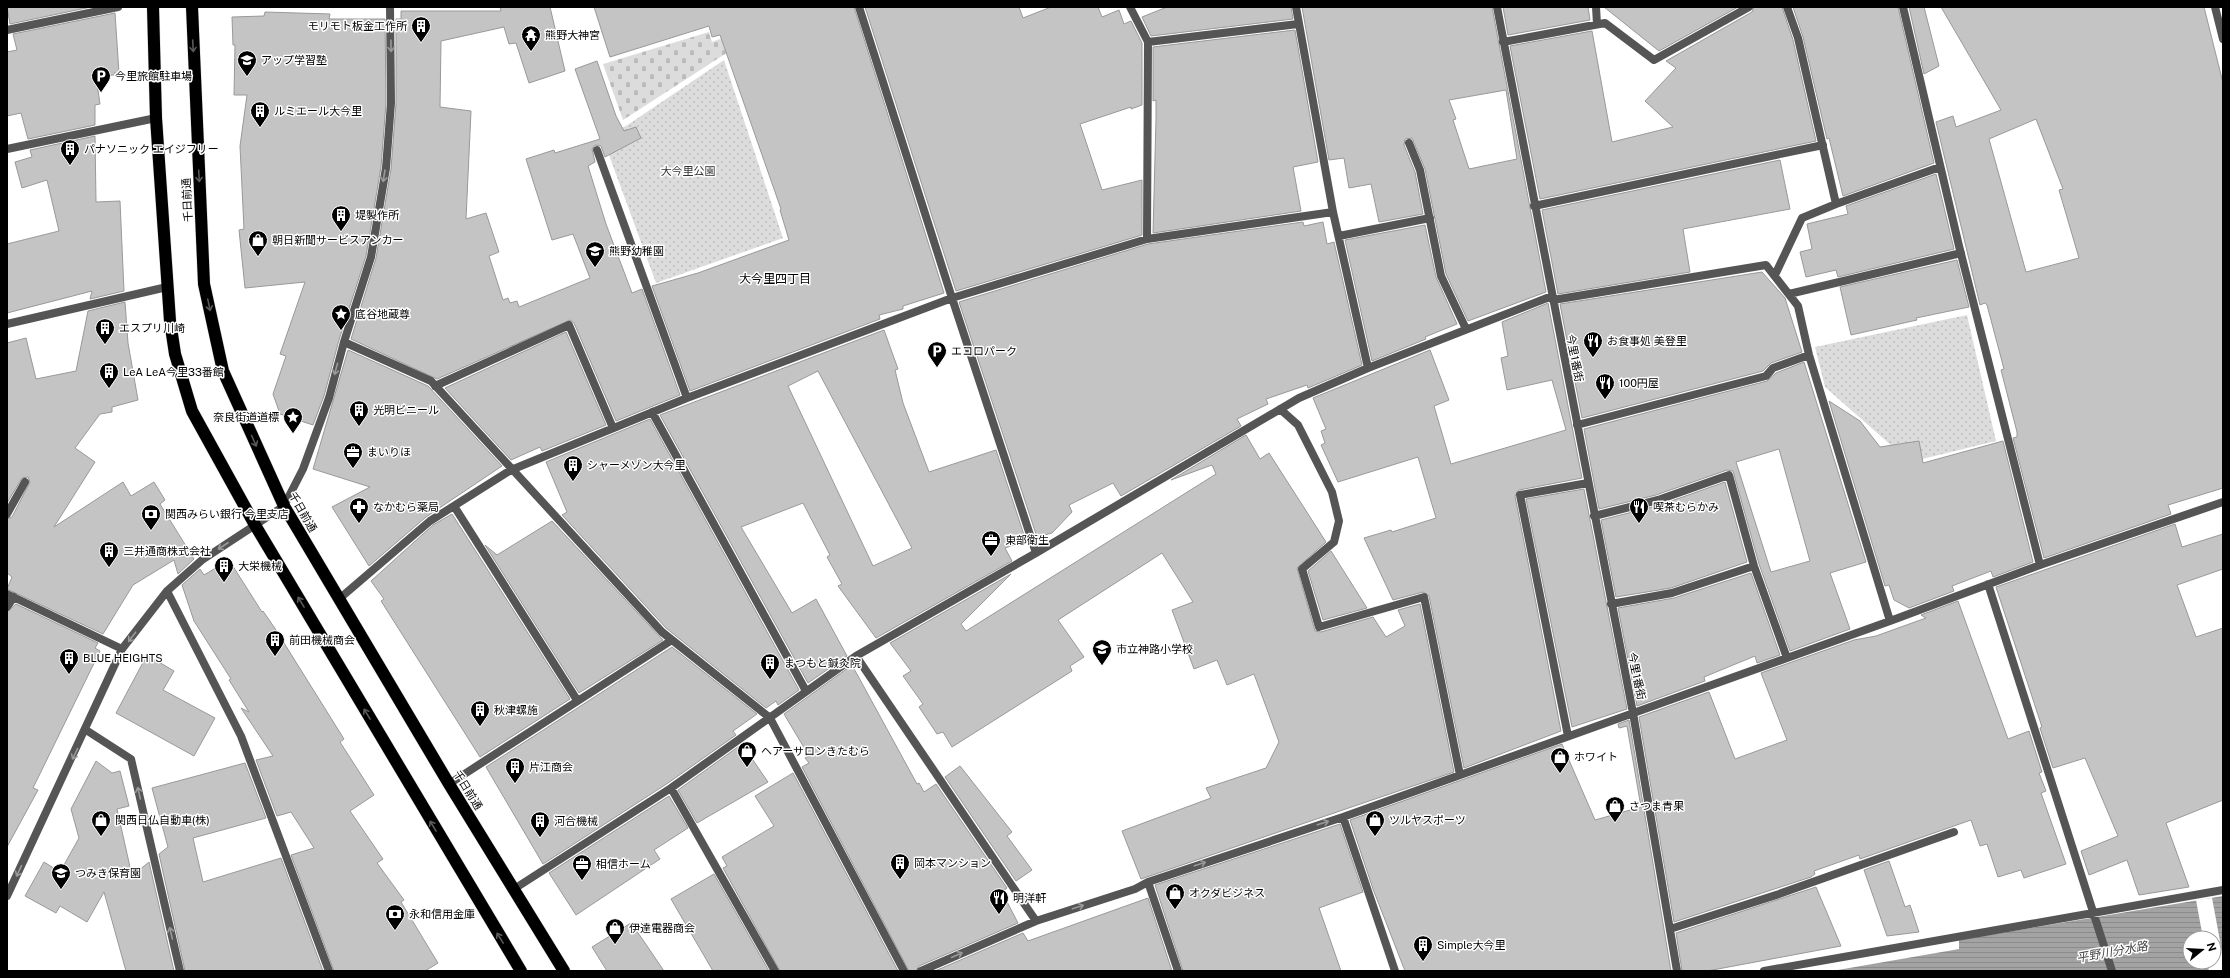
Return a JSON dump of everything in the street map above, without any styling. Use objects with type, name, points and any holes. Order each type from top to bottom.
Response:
[{"type":"highway","points":[[153,7],[156,118],[167,287],[175,354],[192,411],[255,525],[521,971]]},
{"type":"highway","name":"千日前通","points":[[192,7],[204,284],[223,371],[284,506],[449,784],[564,971]]},
{"type":"street","points":[[7,30],[118,7]]},
{"type":"street","points":[[7,896],[86,730],[122,649],[167,591],[202,560],[284,506],[303,469],[329,398],[344,342],[371,257],[386,168],[391,103],[390,7]]},
{"type":"street","points":[[859,7],[952,298],[1036,553]]},
{"type":"street","points":[[1130,7],[1148,42],[1147,239]]},
{"type":"street","points":[[1296,7],[1333,212],[1368,368]]},
{"type":"street","name":"今里1番街","points":[[1497,7],[1534,206],[1633,713],[1677,971]]},
{"type":"street","points":[[1596,7],[1597,24]]},
{"type":"street","points":[[1503,42],[1605,23],[1654,60],[1749,7]]},
{"type":"street","points":[[1787,7],[1798,38],[1836,204]]},
{"type":"street","points":[[1903,7],[1961,253],[2040,565]]},
{"type":"street","points":[[2215,7],[2223,39]]},
{"type":"street","points":[[1148,42],[1298,24]]},
{"type":"street","points":[[7,149],[156,118]]},
{"type":"street","points":[[1409,143],[1420,170],[1441,276],[1466,329]]},
{"type":"street","points":[[1534,206],[1823,145]]},
{"type":"street","points":[[597,150],[687,398]]},
{"type":"street","points":[[1775,275],[1802,218],[1836,204],[1940,167]]},
{"type":"street","points":[[339,599],[430,521],[511,470],[687,398],[952,298],[1147,239],[1333,212]]},
{"type":"street","points":[[1339,236],[1430,218]]},
{"type":"street","points":[[1789,294],[1961,253]]},
{"type":"street","points":[[514,888],[671,788],[856,656],[1036,553],[1299,398],[1368,368],[1466,329],[1552,298],[1766,265],[1798,306],[1809,355],[1890,621]]},
{"type":"street","points":[[7,324],[167,287]]},
{"type":"street","points":[[434,386],[568,325],[613,428]]},
{"type":"street","points":[[344,342],[431,381],[511,470],[662,632],[770,718],[904,971]]},
{"type":"street","points":[[1577,425],[1766,376],[1773,368],[1809,355]]},
{"type":"street","points":[[1280,409],[1298,425],[1332,492],[1339,521],[1334,542],[1302,569],[1319,628],[1424,597],[1460,775]]},
{"type":"street","points":[[652,412],[806,691]]},
{"type":"street","points":[[1594,516],[1658,500],[1729,475],[1754,566],[1787,658]]},
{"type":"street","points":[[7,514],[25,482]]},
{"type":"street","points":[[1568,736],[1520,495],[1588,483]]},
{"type":"street","points":[[921,971],[1036,921],[1135,889],[1148,882],[1343,817],[1890,621],[2040,565],[2223,502]]},
{"type":"street","points":[[454,506],[577,700]]},
{"type":"street","points":[[1611,604],[1672,593],[1754,566]]},
{"type":"street","points":[[1988,584],[2112,971]]},
{"type":"street","points":[[167,591],[241,736],[329,971]]},
{"type":"street","points":[[7,607],[10,596],[122,649]]},
{"type":"street","points":[[449,784],[672,640]]},
{"type":"street","points":[[856,656],[1036,921]]},
{"type":"street","points":[[86,730],[131,759],[179,967],[173,971]]},
{"type":"street","points":[[671,788],[775,971]]},
{"type":"street","points":[[1343,817],[1395,971]]},
{"type":"street","points":[[1670,930],[1779,894],[1954,832]]},
{"type":"street","points":[[1148,882],[1178,971]]},
{"type":"street","points":[[1764,971],[2223,890]]},
{"type":"green space","points":[[709,32],[712,42],[738,32],[742,43],[623,120],[603,64]]},
{"type":"green space","name":"大今里公園","points":[[724,60],[783,238],[656,283],[602,136],[626,126]]},
{"type":"green space","points":[[1967,315],[1996,441],[1910,462],[1825,387],[1815,347]]},
{"type":"water","name":"平野川分水路","points":[[2223,896],[2223,971],[1832,971],[1959,949],[1959,940]]},
{"type":"pier","points":[[2212,898],[2218,930],[2202,930],[2196,900]]},
{"type":"pier","points":[[2222,952],[2223,971],[2209,971],[2222,970]]},
{"type":"building","points":[[7,7],[91,7],[10,24]]},
{"type":"building","points":[[500,7],[550,7],[565,71],[529,83],[516,43],[509,44],[504,27],[441,41],[440,107],[471,111],[466,219],[486,213],[499,252],[489,256],[503,300],[508,298],[510,303],[517,301],[519,307],[590,278],[573,234],[552,240],[526,159],[554,150],[555,153],[600,139],[575,69],[597,61],[616,116],[624,131],[636,127],[641,138],[605,157],[601,146],[595,145],[592,149],[595,162],[588,166],[606,224],[632,293],[642,289],[680,395],[616,421],[574,323],[570,320],[437,379],[351,339],[376,258],[391,169],[396,103],[396,19],[401,19],[401,11],[501,11]]},
{"type":"building","points":[[594,7],[854,7],[944,293],[903,306],[903,309],[879,315],[880,319],[690,391],[652,286],[698,273],[789,240],[780,210],[781,209],[720,35],[712,37],[709,26],[610,57]]},
{"type":"building","points":[[865,7],[1019,7],[1023,18],[1051,7],[1098,7],[1102,17],[1119,10],[1124,24],[1131,21],[1142,43],[1142,105],[1131,109],[1131,107],[1080,124],[1102,190],[1142,180],[1142,235],[956,291]]},
{"type":"building","points":[[1167,7],[1291,7],[1293,19],[1151,36],[1142,17]]},
{"type":"building","points":[[1302,7],[1492,7],[1546,292],[1468,321],[1446,274],[1425,169],[1412,138],[1405,139],[1404,145],[1415,172],[1423,214],[1379,222],[1371,184],[1349,188],[1344,158],[1329,160]],"holes":[[[1506,90],[1517,159],[1469,169],[1453,120],[1456,119],[1449,100]]]},
{"type":"building","points":[[1503,7],[1588,7],[1590,20],[1508,35]]},
{"type":"building","points":[[1604,7],[1738,7],[1659,51]]},
{"type":"building","points":[[1754,7],[1782,7],[1793,40],[1816,141],[1540,199],[1510,46],[1592,31],[1612,142],[1673,127],[1645,101],[1676,68],[1666,61],[1752,12]]},
{"type":"building","points":[[1793,7],[1898,7],[1934,163],[1843,196],[1829,138],[1827,139],[1803,37]]},
{"type":"building","points":[[1909,7],[1924,7],[1939,66],[1924,74]]},
{"type":"building","points":[[1941,7],[2204,7],[2223,83],[2223,488],[2168,505],[2171,514],[2044,558],[2013,438],[2017,437],[2017,432],[2001,370],[2004,369],[1987,305],[1985,303],[1980,305],[1936,122],[1953,116],[1956,127],[2001,110]],"holes":[[[2036,119],[2063,189],[2059,190],[2079,258],[2026,272],[1989,139]]]},
{"type":"building","points":[[265,12],[330,14],[329,19],[385,19],[386,103],[381,167],[366,256],[339,340],[324,396],[313,425],[280,414],[273,394],[286,356],[280,354],[305,282],[245,288],[239,230],[244,229],[240,146],[247,95],[234,95],[235,45],[233,45],[232,17],[264,16]]},
{"type":"building","points":[[115,13],[119,73],[114,73],[115,75],[96,76],[100,104],[95,105],[95,125],[28,139],[21,113],[7,116],[7,52],[17,50],[13,34]]},
{"type":"building","points":[[1295,30],[1318,162],[1293,167],[1301,211],[1153,233],[1156,100],[1153,101],[1153,47]]},
{"type":"building","points":[[95,136],[96,202],[120,201],[124,291],[90,299],[92,291],[7,313],[7,244],[59,231],[47,180],[22,188],[15,162],[32,157],[30,150]]},
{"type":"building","points":[[1780,160],[1790,209],[1683,229],[1690,272],[1558,294],[1542,210]]},
{"type":"building","points":[[1936,174],[1954,249],[1838,277],[1836,270],[1806,277],[1800,252],[1812,249],[1807,224],[1848,214],[1846,206]]},
{"type":"building","points":[[1303,222],[1304,226],[1323,222],[1327,244],[1334,242],[1362,365],[1308,388],[1307,385],[1266,399],[1268,404],[1237,419],[1241,426],[1121,496],[1113,483],[1069,505],[1072,512],[1052,533],[1037,537],[959,302],[1148,244]]},
{"type":"building","points":[[1425,225],[1436,277],[1457,324],[1425,337],[1426,339],[1372,361],[1345,240]]},
{"type":"building","points":[[1957,260],[1969,307],[1916,318],[1917,320],[1851,335],[1840,287]]},
{"type":"building","points":[[1762,272],[1785,298],[1802,352],[1771,363],[1763,371],[1582,418],[1560,304]]},
{"type":"building","points":[[125,302],[128,343],[138,400],[112,407],[112,412],[100,414],[75,448],[95,462],[54,527],[123,482],[131,496],[154,482],[165,500],[160,504],[194,559],[178,574],[174,560],[133,585],[103,634],[7,589],[12,577],[7,573],[7,519],[12,517],[30,482],[28,477],[22,478],[7,503],[7,343],[26,338],[36,379],[76,371],[88,311]]},
{"type":"building","points":[[1548,303],[1582,478],[1519,490],[1515,496],[1561,731],[1464,768],[1429,596],[1423,592],[1393,600],[1364,538],[1391,530],[1392,532],[1436,518],[1418,457],[1338,482],[1321,445],[1325,443],[1321,431],[1326,429],[1313,398],[1430,350],[1449,400],[1434,406],[1451,464],[1566,430],[1552,380],[1507,390],[1501,358],[1508,356],[1502,322]]},
{"type":"building","points":[[884,330],[898,369],[895,370],[903,403],[929,472],[996,450],[1026,541],[1005,548],[1012,561],[876,638],[838,586],[842,584],[827,557],[830,555],[803,503],[741,527],[792,613],[816,599],[847,656],[808,683],[660,415]],"holes":[[[818,371],[912,548],[873,566],[788,386]]]},
{"type":"building","points":[[566,332],[606,425],[542,451],[540,447],[511,460],[445,388]]},
{"type":"building","points":[[348,350],[428,386],[502,466],[426,517],[369,566],[332,507],[370,487],[313,469]]},
{"type":"building","points":[[1804,362],[1866,562],[1830,573],[1850,629],[1790,651],[1759,564],[1733,471],[1727,470],[1656,495],[1599,509],[1584,429],[1767,381],[1776,373]],"holes":[[[1779,449],[1810,561],[1771,572],[1736,462]]]},
{"type":"building","points":[[1829,401],[1860,421],[1880,447],[1919,441],[1923,463],[2003,441],[2033,562],[1993,577],[1991,571],[1952,586],[1954,591],[1909,608],[1894,600],[1889,585],[1885,586]]},
{"type":"building","points":[[650,419],[799,690],[778,705],[776,701],[766,708],[666,628],[562,515],[567,512],[546,462]]},
{"type":"building","points":[[1246,435],[1260,459],[1269,453],[1326,542],[1297,568],[1315,631],[1321,632],[1373,617],[1386,637],[1405,626],[1398,610],[1420,604],[1454,772],[1141,879],[1122,831],[1211,798],[1206,788],[1266,768],[1279,742],[1254,674],[1227,685],[1217,660],[1194,669],[1172,610],[1193,602],[1162,553],[1058,620],[1084,657],[1070,666],[1072,671],[952,747],[943,732],[937,734],[919,707],[923,704],[903,676],[911,671],[890,643],[1011,574],[961,624],[966,631],[1216,474],[1212,465],[1171,480]]},
{"type":"building","points":[[1725,482],[1747,562],[1671,588],[1616,597],[1601,520],[1660,505]]},
{"type":"building","points":[[1584,489],[1627,709],[1572,727],[1526,499]]},
{"type":"building","points":[[452,514],[570,699],[480,757],[381,601],[384,599],[371,581],[433,525]]},
{"type":"building","points":[[552,521],[663,640],[579,693],[485,545],[497,555]]},
{"type":"building","points":[[2175,524],[2182,547],[2223,534],[2223,569],[2177,585],[2196,637],[2223,628],[2223,800],[2166,823],[2189,887],[2139,895],[2127,860],[2089,875],[2081,851],[2118,836],[2085,758],[2053,768],[2040,728],[2042,727],[1996,587]]},
{"type":"building","points":[[1331,551],[1367,608],[1323,620],[1308,571]]},
{"type":"building","points":[[229,560],[262,612],[263,611],[274,627],[344,739],[340,742],[374,795],[350,811],[383,859],[377,863],[404,900],[401,902],[438,963],[425,971],[334,971],[291,855],[314,848],[291,812],[277,816],[256,760],[273,756],[241,708],[249,712],[229,680],[231,679],[194,621],[182,585],[200,569],[204,575]]},
{"type":"building","points":[[1751,573],[1780,655],[1757,663],[1755,656],[1704,677],[1705,681],[1637,706],[1618,608],[1674,598]]},
{"type":"building","points":[[1958,601],[2008,739],[2029,731],[2042,772],[2039,773],[2046,791],[2041,793],[2066,864],[2024,878],[2021,870],[1998,877],[1987,844],[1980,846],[1971,820],[1860,859],[1859,855],[1814,871],[1815,874],[1811,877],[1674,922],[1639,717],[1709,692],[1735,759],[1787,740],[1761,673],[1854,640],[1876,636],[1926,618],[1921,615]]},
{"type":"building","points":[[16,604],[98,643],[95,648],[100,651],[33,788],[38,790],[7,847],[7,612]]},
{"type":"building","points":[[672,647],[757,714],[733,731],[736,735],[668,783],[543,864],[486,767]]},
{"type":"building","points":[[147,655],[174,671],[163,690],[215,718],[194,756],[116,713]]},
{"type":"building","points":[[852,665],[917,784],[919,783],[924,792],[936,784],[1007,888],[1002,892],[1018,923],[919,966],[916,971],[909,971],[802,767],[809,763],[805,758],[809,756],[784,714]]},
{"type":"building","points":[[1629,720],[1671,971],[1405,971],[1373,889],[1350,820],[1562,744],[1595,820],[1641,807],[1627,726],[1619,728],[1618,724]]},
{"type":"building","points":[[742,744],[768,782],[697,823],[678,790]]},
{"type":"building","points":[[96,761],[112,773],[120,771],[129,806],[117,809],[132,876],[149,862],[174,971],[126,971],[104,892],[87,922],[60,906],[56,913],[25,896],[44,862],[60,872],[79,838],[71,809]]},
{"type":"building","points":[[245,763],[266,818],[193,838],[203,882],[281,858],[323,971],[185,971],[159,854],[168,847],[152,788]]},
{"type":"building","points":[[960,766],[1012,832],[1007,836],[1032,870],[1016,881],[945,777]]},
{"type":"building","points":[[793,773],[898,971],[780,971],[723,868],[727,866],[722,857],[774,826],[755,796]]},
{"type":"building","points":[[669,796],[688,828],[654,850],[660,859],[576,915],[549,873]]},
{"type":"building","points":[[1340,824],[1363,892],[1319,908],[1341,971],[1183,971],[1155,885]]},
{"type":"building","points":[[1889,861],[1905,907],[1910,905],[1919,932],[1887,936],[1864,870]]},
{"type":"building","points":[[714,874],[769,971],[713,971],[671,899]]},
{"type":"building","points":[[1816,887],[1841,946],[1707,971],[1682,971],[1676,933]]},
{"type":"building","points":[[1148,898],[1172,971],[935,971],[1023,933],[1028,941]]},
{"type":"building","points":[[631,923],[664,971],[607,971],[592,947]]},
{"type":"place","name":"モリモト板金工作所","points":[[421,43]]},
{"type":"place","name":"熊野大神宮","points":[[531,52]]},
{"type":"place","name":"アップ学習塾","points":[[247,77]]},
{"type":"place","name":"今里旅館駐車場","points":[[101,93]]},
{"type":"place","name":"ルミエール大今里","points":[[260,128]]},
{"type":"place","name":"パナソニック エイジフリー","points":[[70,166]]},
{"type":"place","name":"堤製作所","points":[[341,232]]},
{"type":"place","name":"朝日新聞サービスアンカー","points":[[258,257]]},
{"type":"place","name":"熊野幼稚園","points":[[595,268]]},
{"type":"place","name":"底谷地蔵尊","points":[[341,331]]},
{"type":"place","name":"エスプリ川崎","points":[[105,345]]},
{"type":"place","name":"お食事処 美登里","points":[[1593,358]]},
{"type":"place","name":"エコロパーク","points":[[937,368]]},
{"type":"place","name":"LeA LeA今里33番館","points":[[109,389]]},
{"type":"place","name":"100円屋","points":[[1605,400]]},
{"type":"place","name":"光明ビニール","points":[[359,427]]},
{"type":"place","name":"奈良街道道標","points":[[293,434]]},
{"type":"place","name":"まいりほ","points":[[353,469]]},
{"type":"place","name":"シャーメゾン大今里","points":[[573,482]]},
{"type":"place","name":"なかむら薬局","points":[[359,524]]},
{"type":"place","name":"喫茶むらかみ","points":[[1639,524]]},
{"type":"place","name":"関西みらい銀行 今里支店","points":[[151,531]]},
{"type":"place","name":"東部衛生","points":[[991,557]]},
{"type":"place","name":"三井通商株式会社","points":[[109,568]]},
{"type":"place","name":"大栄機械","points":[[224,583]]},
{"type":"place","name":"前田機械商会","points":[[275,657]]},
{"type":"place","name":"市立神路小学校","points":[[1102,666]]},
{"type":"place","name":"BLUE HEIGHTS","points":[[69,675]]},
{"type":"place","name":"まつもと鍼灸院","points":[[770,680]]},
{"type":"place","name":"秋津螺施","points":[[480,727]]},
{"type":"place","name":"ヘアーサロンきたむら","points":[[747,768]]},
{"type":"place","name":"ホワイト","points":[[1560,774]]},
{"type":"place","name":"片江商会","points":[[515,784]]},
{"type":"place","name":"さつま青果","points":[[1615,823]]},
{"type":"place","name":"関西日仏自動車(株)","points":[[101,837]]},
{"type":"place","name":"ツルヤスポーツ","points":[[1375,837]]},
{"type":"place","name":"河合機械","points":[[540,838]]},
{"type":"place","name":"岡本マンション","points":[[900,880]]},
{"type":"place","name":"相信ホーム","points":[[582,881]]},
{"type":"place","name":"つみき保育園","points":[[61,890]]},
{"type":"place","name":"オクダビジネス","points":[[1175,910]]},
{"type":"place","name":"明洋軒","points":[[999,915]]},
{"type":"place","name":"永和信用金庫","points":[[395,931]]},
{"type":"place","name":"伊達電器商会","points":[[615,945]]},
{"type":"place","name":"Simple大今里","points":[[1423,962]]},
{"type":"district","name":"大今里四丁目","points":[[775,279]]}]
